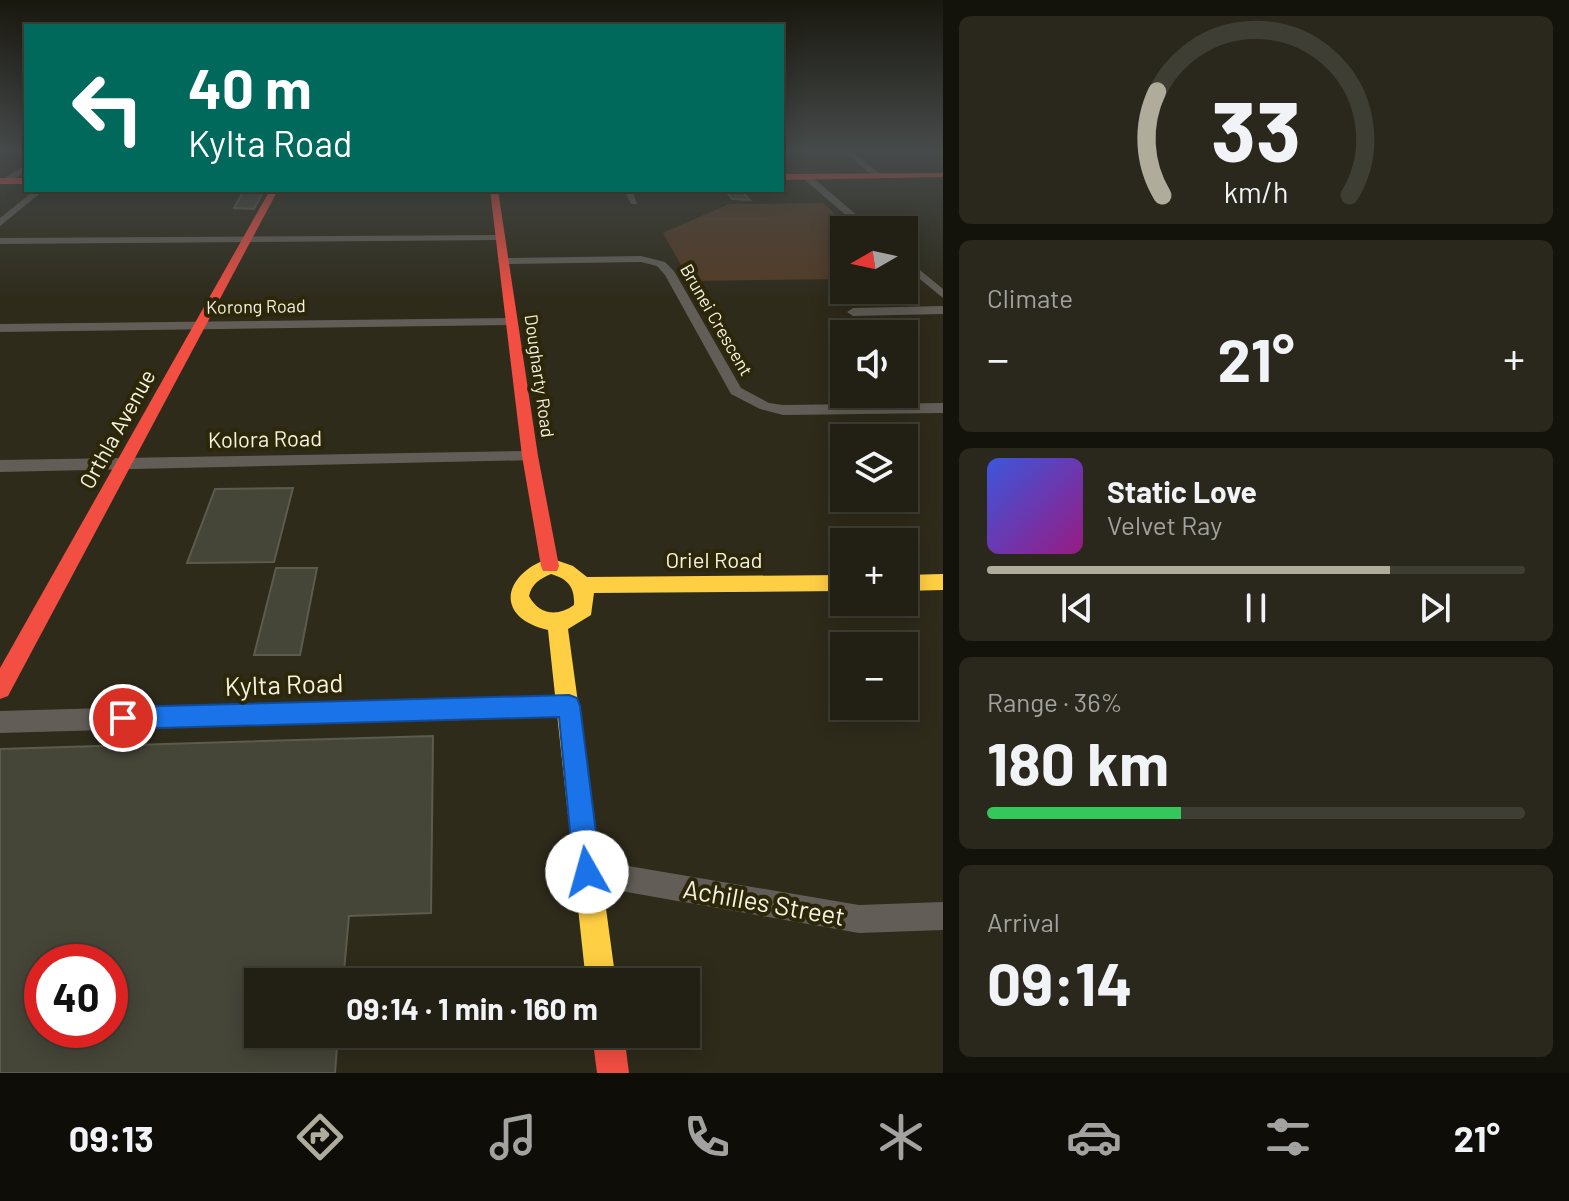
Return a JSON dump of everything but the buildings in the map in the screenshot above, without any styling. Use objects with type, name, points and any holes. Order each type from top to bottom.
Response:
[{"type":"street","points":[[0,223],[28,200]]},
{"type":"street","name":"Orthla Avenue","points":[[0,689],[268,200]]},
{"type":"street","name":"Dougharty Road","points":[[495,200],[530,456],[550,566]]},
{"type":"street","points":[[834,200],[853,216]]},
{"type":"street","points":[[0,241],[500,237]]},
{"type":"street","name":"Brunei Crescent","points":[[503,261],[641,259],[661,264],[670,273],[736,391],[765,406],[809,411],[943,408]]},
{"type":"street","points":[[918,273],[942,294]]},
{"type":"street","points":[[853,312],[943,310]]},
{"type":"street","name":"Korong Road","points":[[0,328],[512,321]]},
{"type":"street","name":"Kolora Road","points":[[0,466],[530,456]]},
{"type":"street","points":[[550,566],[572,572],[584,585],[587,595],[584,609],[577,616],[557,623],[532,616],[524,608],[518,592],[528,572],[550,566]]},
{"type":"street","points":[[918,583],[943,582]]},
{"type":"street","name":"Oriel Road","points":[[584,585],[830,583]]},
{"type":"street","points":[[557,623],[599,968]]},
{"type":"street","name":"Kylta Road","points":[[0,722],[569,706]]},
{"type":"street","name":"Achilles Street","points":[[587,872],[859,919],[943,916]]},
{"type":"street","points":[[610,1048],[613,1073]]},
{"type":"shaded area","points":[[823,203],[837,216],[830,216],[830,279],[690,281],[663,233],[729,204]]},
{"type":"traffic: slow","points":[[550,566],[573,575],[582,585],[585,600],[584,609],[568,620],[555,623],[532,614],[523,606],[520,596],[522,585],[531,575],[550,566]]},
{"type":"traffic: slow","points":[[918,583],[943,582]]},
{"type":"traffic: slow","points":[[584,585],[830,583]]},
{"type":"traffic: slow","points":[[557,623],[599,968]]},
{"type":"traffic: jam","points":[[0,689],[268,200]]},
{"type":"traffic: jam","points":[[495,200],[530,456],[550,566]]},
{"type":"traffic: jam","points":[[610,1048],[613,1073]]},
{"type":"route","points":[[123,718],[569,706],[587,872]]}]
